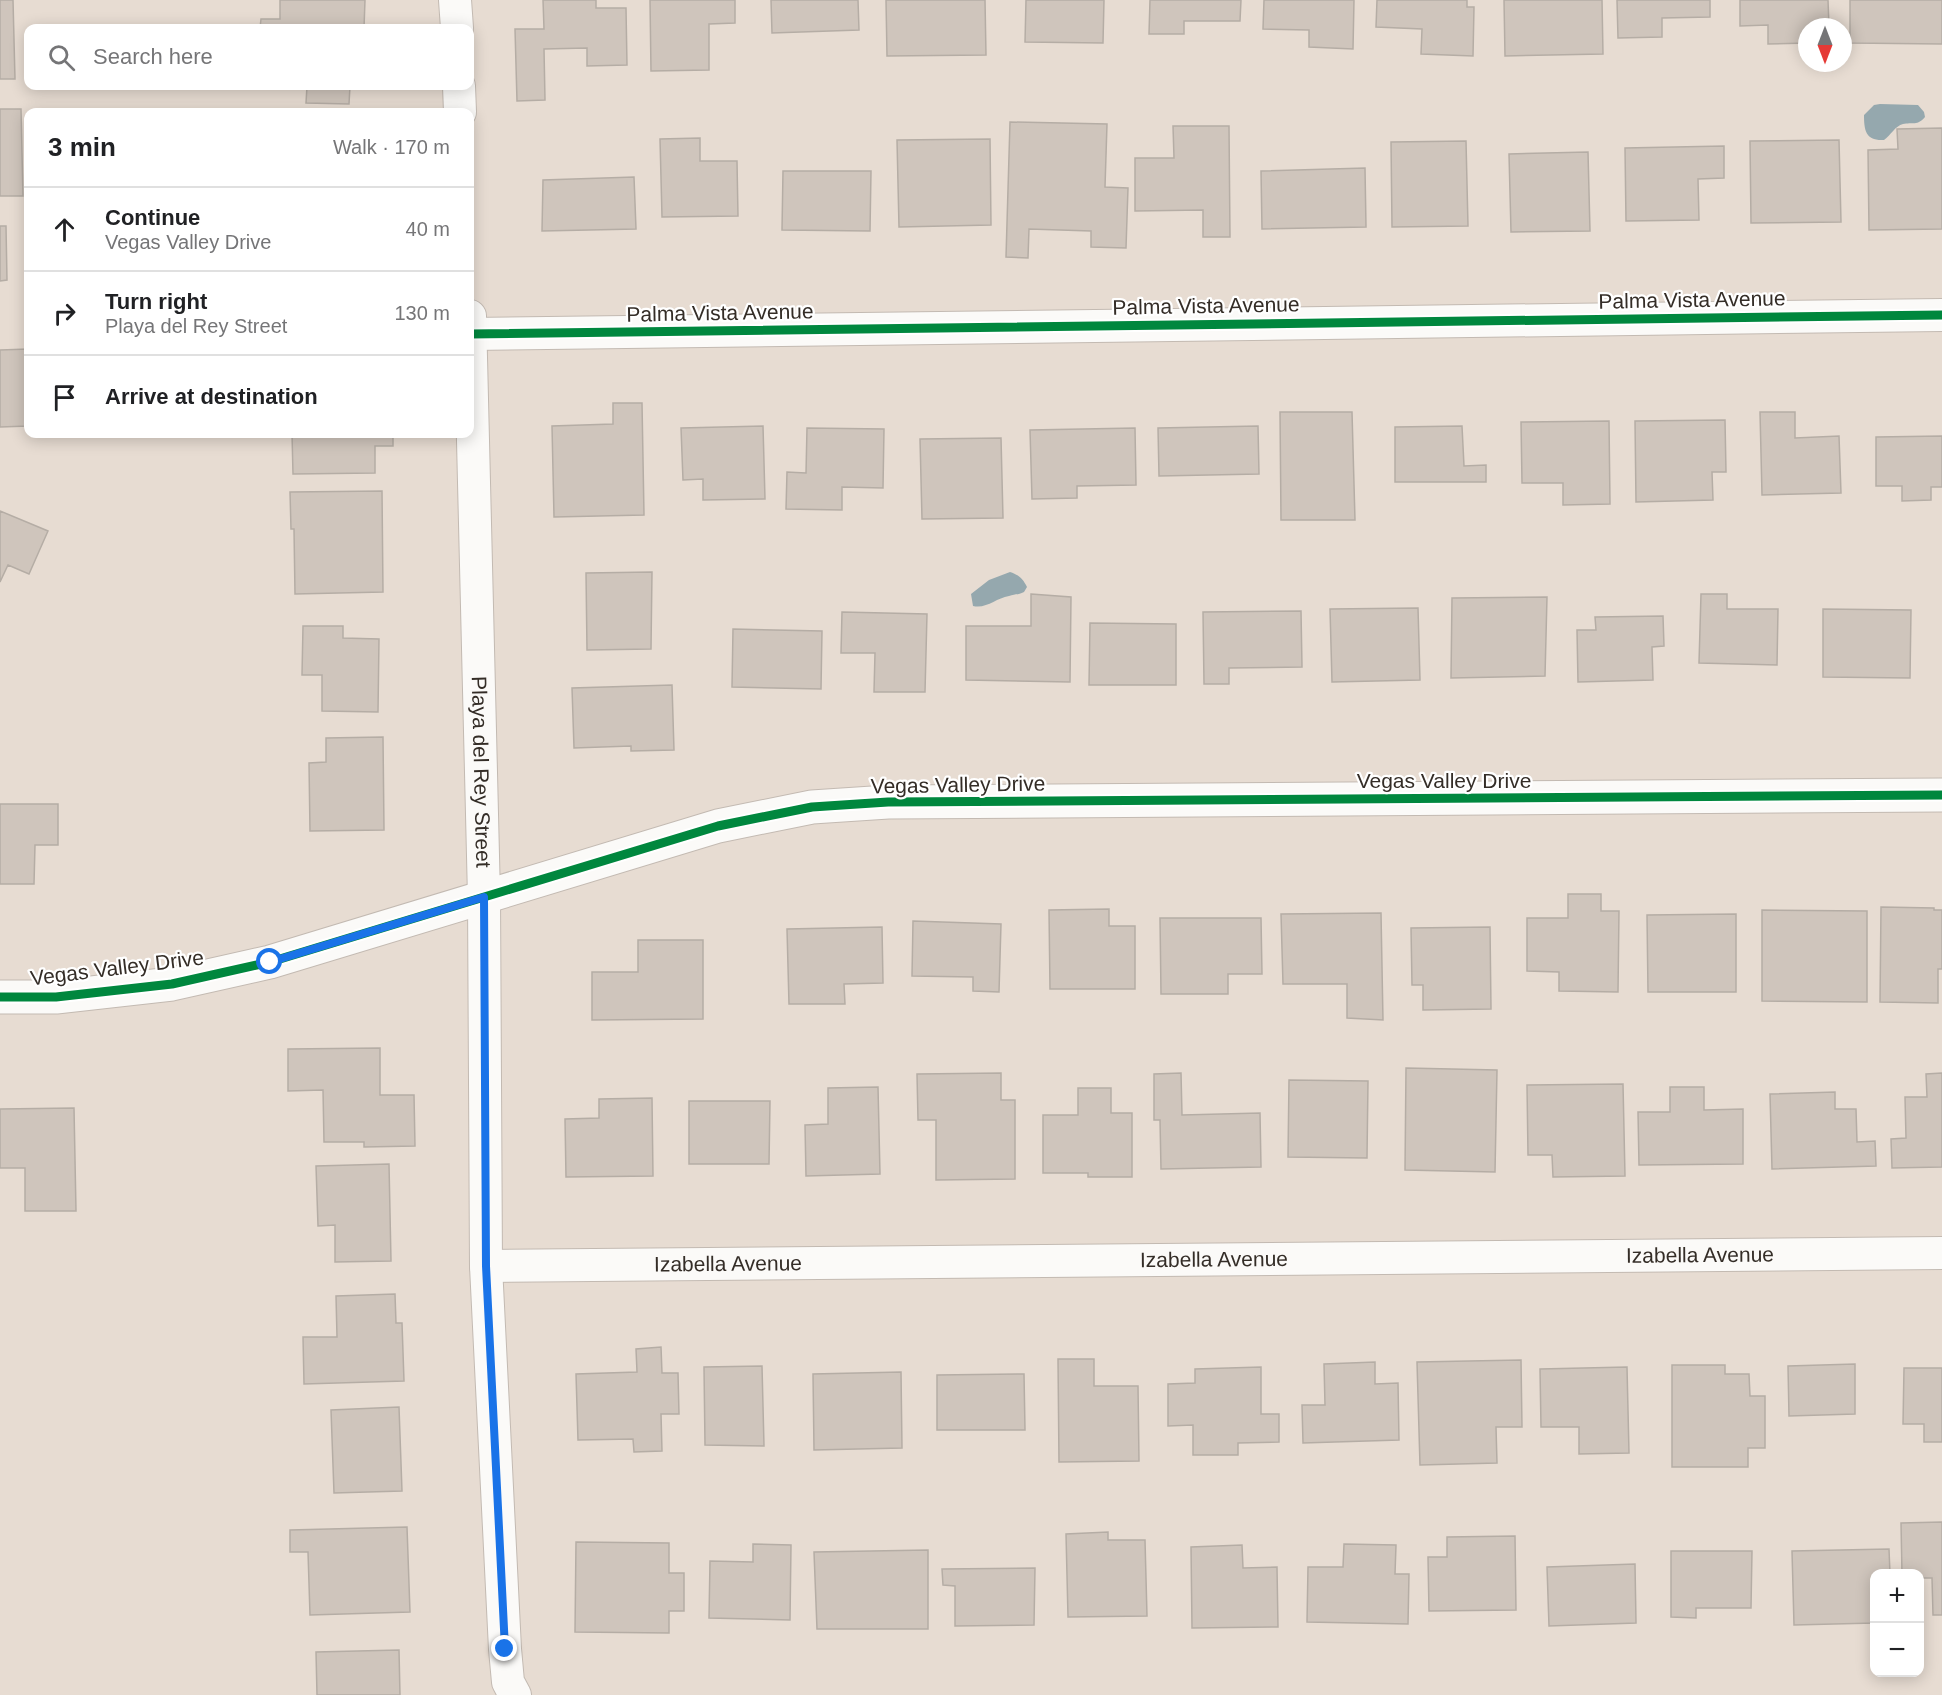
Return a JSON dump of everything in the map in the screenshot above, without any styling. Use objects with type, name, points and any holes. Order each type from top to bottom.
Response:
[{"type":"street","points":[[455,0],[457,24]]},
{"type":"street","points":[[459,90],[460,108]]},
{"type":"street","name":"Palma Vista Avenue","points":[[474,334],[1942,315]]},
{"type":"street","name":"Playa del Rey Street","points":[[473,438],[484,897],[486,1266],[505,1649],[508,1682],[515,1695]]},
{"type":"street","name":"Vegas Valley Drive","points":[[0,997],[56,998],[172,984],[270,962],[718,826],[812,807],[900,802],[1942,795]]},
{"type":"street","name":"Izabella Avenue","points":[[486,1266],[1942,1253]]},
{"type":"shaded area","points":[[1874,105],[1918,105],[1925,117],[1917,123],[1900,125],[1884,140],[1873,139],[1867,134],[1864,115]]},
{"type":"shaded area","points":[[1010,572],[1024,582],[1027,587],[1024,592],[1004,597],[987,605],[973,606],[971,594],[989,580]]},
{"type":"building","points":[[0,0],[13,0],[15,79],[0,79]]},
{"type":"building","points":[[280,0],[365,0],[364,24],[260,24],[261,19],[280,19]]},
{"type":"building","points":[[543,0],[596,0],[596,8],[626,8],[627,65],[587,66],[587,48],[544,49],[545,100],[517,101],[515,29],[544,29]]},
{"type":"building","points":[[650,0],[735,0],[735,23],[709,24],[709,70],[651,71]]},
{"type":"building","points":[[771,0],[858,0],[859,30],[772,33]]},
{"type":"building","points":[[886,0],[985,0],[986,55],[887,56]]},
{"type":"building","points":[[1026,0],[1104,0],[1103,43],[1025,42]]},
{"type":"building","points":[[1150,0],[1241,0],[1240,21],[1184,21],[1184,34],[1149,34]]},
{"type":"building","points":[[1264,0],[1354,0],[1353,49],[1309,47],[1309,30],[1263,29]]},
{"type":"building","points":[[1377,0],[1467,0],[1467,7],[1474,7],[1473,56],[1421,54],[1422,29],[1376,27]]},
{"type":"building","points":[[1504,0],[1602,0],[1603,54],[1505,56]]},
{"type":"building","points":[[1617,0],[1710,0],[1710,17],[1662,18],[1662,37],[1618,38]]},
{"type":"building","points":[[1740,0],[1828,0],[1829,18],[1798,18],[1798,43],[1768,44],[1768,25],[1740,26]]},
{"type":"building","points":[[1850,0],[1942,0],[1942,44],[1852,43],[1852,18],[1850,18]]},
{"type":"building","points":[[307,90],[350,90],[349,104],[306,103]]},
{"type":"building","points":[[0,109],[21,109],[23,196],[0,196]]},
{"type":"building","points":[[1010,122],[1107,124],[1105,187],[1128,188],[1126,248],[1091,247],[1091,231],[1029,229],[1028,258],[1006,257]]},
{"type":"building","points":[[1173,126],[1229,126],[1230,237],[1203,237],[1203,210],[1135,211],[1135,158],[1174,158]]},
{"type":"building","points":[[1942,128],[1942,229],[1869,230],[1868,150],[1898,149],[1897,129]]},
{"type":"building","points":[[700,138],[700,161],[737,161],[738,216],[662,217],[660,139]]},
{"type":"building","points":[[990,139],[991,225],[899,227],[897,140]]},
{"type":"building","points":[[1839,140],[1841,222],[1751,223],[1750,141]]},
{"type":"building","points":[[1466,141],[1468,226],[1392,227],[1391,142]]},
{"type":"building","points":[[1724,146],[1724,178],[1698,179],[1699,220],[1626,221],[1625,148]]},
{"type":"building","points":[[1588,152],[1590,231],[1511,232],[1509,154]]},
{"type":"building","points":[[1365,168],[1366,227],[1262,229],[1261,171]]},
{"type":"building","points":[[783,171],[871,171],[870,231],[782,230]]},
{"type":"building","points":[[634,177],[636,229],[542,231],[543,180]]},
{"type":"building","points":[[0,226],[6,226],[7,280],[0,281]]},
{"type":"building","points":[[24,349],[24,426],[0,427],[0,350]]},
{"type":"building","points":[[613,403],[642,403],[644,515],[554,517],[552,426],[613,424]]},
{"type":"building","points":[[1280,412],[1352,412],[1355,520],[1281,520]]},
{"type":"building","points":[[1760,412],[1795,412],[1795,438],[1839,436],[1841,493],[1762,495]]},
{"type":"building","points":[[1725,420],[1726,472],[1712,472],[1713,500],[1636,502],[1635,421]]},
{"type":"building","points":[[1609,421],[1610,504],[1563,505],[1563,483],[1522,483],[1521,422]]},
{"type":"building","points":[[763,426],[765,499],[703,500],[703,479],[683,480],[681,428]]},
{"type":"building","points":[[1258,426],[1259,474],[1159,476],[1158,428]]},
{"type":"building","points":[[1462,426],[1464,466],[1486,465],[1486,482],[1395,482],[1395,427]]},
{"type":"building","points":[[807,428],[884,429],[883,488],[842,487],[842,510],[786,509],[787,472],[806,473]]},
{"type":"building","points":[[1135,428],[1136,485],[1077,486],[1077,498],[1032,499],[1030,430]]},
{"type":"building","points":[[1942,436],[1942,487],[1931,487],[1931,500],[1902,501],[1902,486],[1876,486],[1876,437]]},
{"type":"building","points":[[292,438],[393,438],[393,446],[375,446],[375,473],[293,474]]},
{"type":"building","points":[[1001,438],[1003,518],[922,519],[920,439]]},
{"type":"building","points":[[382,491],[383,592],[295,594],[294,529],[291,529],[290,492]]},
{"type":"building","points":[[0,511],[48,531],[29,574],[8,565],[0,582]]},
{"type":"building","points":[[652,572],[651,649],[587,650],[586,573]]},
{"type":"building","points":[[1031,594],[1071,597],[1070,682],[966,680],[966,626],[1031,626]]},
{"type":"building","points":[[1701,594],[1727,594],[1727,609],[1778,609],[1777,665],[1699,663]]},
{"type":"building","points":[[1547,597],[1545,676],[1451,678],[1452,598]]},
{"type":"building","points":[[1418,608],[1420,680],[1332,682],[1330,609]]},
{"type":"building","points":[[1823,609],[1911,610],[1910,678],[1823,677]]},
{"type":"building","points":[[1301,611],[1302,667],[1229,668],[1229,684],[1204,684],[1203,612]]},
{"type":"building","points":[[842,612],[927,614],[925,692],[874,692],[875,653],[841,653]]},
{"type":"building","points":[[1663,616],[1664,646],[1652,647],[1653,680],[1578,682],[1577,630],[1596,630],[1595,617]]},
{"type":"building","points":[[1090,623],[1176,624],[1176,685],[1089,685]]},
{"type":"building","points":[[303,626],[343,626],[343,638],[379,639],[378,712],[322,711],[322,675],[302,675]]},
{"type":"building","points":[[733,629],[822,631],[821,689],[732,687]]},
{"type":"building","points":[[672,685],[674,750],[631,751],[631,746],[574,748],[572,688]]},
{"type":"building","points":[[383,737],[384,830],[310,831],[309,763],[326,762],[326,738]]},
{"type":"building","points":[[0,804],[58,804],[58,845],[35,845],[34,884],[0,884]]},
{"type":"building","points":[[1568,894],[1601,894],[1601,911],[1619,911],[1618,992],[1559,991],[1559,972],[1527,971],[1527,918],[1568,918]]},
{"type":"building","points":[[1881,907],[1942,910],[1942,969],[1938,969],[1938,1003],[1880,1002]]},
{"type":"building","points":[[1109,909],[1109,926],[1135,926],[1135,989],[1050,989],[1049,910]]},
{"type":"building","points":[[1762,910],[1867,911],[1867,1002],[1762,1001]]},
{"type":"building","points":[[1381,913],[1383,1020],[1347,1018],[1347,984],[1283,984],[1281,914]]},
{"type":"building","points":[[1736,914],[1736,992],[1648,992],[1647,915]]},
{"type":"building","points":[[1160,918],[1261,918],[1262,974],[1228,974],[1228,994],[1161,994]]},
{"type":"building","points":[[913,921],[1001,924],[999,992],[973,991],[973,977],[912,976]]},
{"type":"building","points":[[882,927],[883,983],[844,984],[845,1004],[789,1004],[787,929]]},
{"type":"building","points":[[1490,927],[1491,1009],[1423,1010],[1423,985],[1412,985],[1411,928]]},
{"type":"building","points":[[638,940],[703,940],[703,1019],[592,1020],[592,972],[638,972]]},
{"type":"building","points":[[380,1048],[380,1095],[414,1095],[415,1146],[364,1147],[364,1142],[324,1142],[323,1090],[288,1091],[288,1049]]},
{"type":"building","points":[[1406,1068],[1497,1070],[1495,1172],[1405,1170]]},
{"type":"building","points":[[1001,1073],[1001,1100],[1015,1100],[1015,1179],[936,1180],[936,1120],[918,1120],[917,1074]]},
{"type":"building","points":[[1181,1073],[1182,1115],[1260,1113],[1261,1167],[1161,1169],[1160,1120],[1154,1120],[1154,1074]]},
{"type":"building","points":[[1942,1073],[1942,1167],[1892,1168],[1891,1139],[1906,1138],[1905,1097],[1927,1097],[1926,1074]]},
{"type":"building","points":[[1289,1080],[1368,1081],[1367,1158],[1288,1157]]},
{"type":"building","points":[[1623,1084],[1625,1176],[1553,1177],[1552,1155],[1528,1155],[1527,1085]]},
{"type":"building","points":[[878,1087],[880,1174],[806,1176],[805,1125],[828,1124],[828,1088]]},
{"type":"building","points":[[1670,1087],[1704,1087],[1704,1110],[1743,1109],[1743,1164],[1639,1165],[1638,1112],[1670,1112]]},
{"type":"building","points":[[1078,1088],[1111,1088],[1111,1113],[1132,1113],[1132,1177],[1088,1177],[1088,1173],[1043,1173],[1043,1115],[1078,1115]]},
{"type":"building","points":[[1835,1092],[1835,1109],[1856,1109],[1857,1142],[1875,1141],[1876,1166],[1772,1169],[1770,1094]]},
{"type":"building","points":[[652,1098],[653,1176],[566,1177],[565,1119],[599,1118],[599,1099]]},
{"type":"building","points":[[689,1101],[770,1101],[769,1164],[689,1164]]},
{"type":"building","points":[[74,1108],[76,1211],[25,1211],[25,1168],[0,1168],[0,1109]]},
{"type":"building","points":[[389,1164],[391,1261],[335,1262],[335,1225],[318,1226],[316,1166]]},
{"type":"building","points":[[395,1294],[396,1323],[402,1323],[404,1381],[304,1384],[303,1337],[337,1337],[336,1296]]},
{"type":"building","points":[[661,1347],[662,1373],[678,1373],[679,1414],[661,1414],[662,1451],[634,1452],[633,1439],[578,1440],[576,1374],[637,1372],[636,1349]]},
{"type":"building","points":[[1058,1359],[1094,1359],[1094,1386],[1138,1386],[1139,1461],[1059,1462]]},
{"type":"building","points":[[1521,1360],[1522,1427],[1496,1427],[1497,1463],[1420,1465],[1417,1362]]},
{"type":"building","points":[[1375,1362],[1375,1384],[1398,1383],[1399,1440],[1303,1443],[1302,1405],[1325,1405],[1324,1364]]},
{"type":"building","points":[[1855,1364],[1855,1414],[1789,1416],[1788,1366]]},
{"type":"building","points":[[1672,1365],[1725,1365],[1725,1374],[1749,1374],[1750,1396],[1765,1396],[1765,1448],[1748,1448],[1748,1467],[1672,1467]]},
{"type":"building","points":[[762,1366],[764,1446],[705,1445],[704,1367]]},
{"type":"building","points":[[1261,1367],[1261,1414],[1279,1414],[1279,1442],[1238,1443],[1238,1455],[1193,1455],[1193,1425],[1168,1426],[1168,1384],[1195,1383],[1195,1369]]},
{"type":"building","points":[[1627,1367],[1629,1453],[1579,1454],[1579,1427],[1541,1427],[1540,1369]]},
{"type":"building","points":[[1904,1368],[1942,1368],[1942,1442],[1924,1442],[1924,1424],[1903,1424]]},
{"type":"building","points":[[901,1372],[902,1448],[814,1450],[813,1374]]},
{"type":"building","points":[[1024,1374],[1025,1430],[937,1430],[937,1375]]},
{"type":"building","points":[[399,1407],[402,1491],[334,1493],[331,1410]]},
{"type":"building","points":[[1942,1522],[1942,1615],[1933,1615],[1932,1578],[1924,1578],[1924,1569],[1902,1569],[1901,1523]]},
{"type":"building","points":[[407,1527],[410,1612],[310,1615],[308,1552],[290,1552],[290,1530]]},
{"type":"building","points":[[1108,1532],[1108,1540],[1145,1540],[1147,1616],[1068,1617],[1066,1534]]},
{"type":"building","points":[[1515,1536],[1516,1610],[1429,1611],[1428,1557],[1447,1557],[1447,1537]]},
{"type":"building","points":[[576,1542],[669,1543],[669,1573],[684,1573],[684,1611],[669,1611],[669,1633],[575,1632]]},
{"type":"building","points":[[753,1544],[791,1545],[790,1620],[709,1618],[710,1561],[753,1562]]},
{"type":"building","points":[[1344,1544],[1396,1545],[1395,1574],[1409,1574],[1408,1624],[1307,1622],[1308,1567],[1343,1567]]},
{"type":"building","points":[[1242,1545],[1243,1568],[1277,1567],[1278,1627],[1192,1628],[1191,1547]]},
{"type":"building","points":[[1889,1549],[1890,1569],[1870,1569],[1870,1623],[1794,1625],[1792,1551]]},
{"type":"building","points":[[928,1550],[928,1629],[817,1629],[814,1552]]},
{"type":"building","points":[[1671,1551],[1752,1551],[1751,1608],[1696,1608],[1696,1618],[1671,1617]]},
{"type":"building","points":[[1635,1564],[1636,1623],[1549,1626],[1547,1567]]},
{"type":"building","points":[[1035,1568],[1034,1625],[955,1626],[955,1586],[943,1585],[942,1569]]},
{"type":"building","points":[[399,1650],[400,1695],[317,1695],[316,1652]]},
{"type":"cycle path","points":[[474,334],[1942,315]]},
{"type":"cycle path","points":[[0,997],[56,997],[172,984],[270,962],[718,826],[812,807],[888,802],[1942,795]]},
{"type":"route","points":[[270,962],[484,897],[486,1266],[505,1649]]}]
